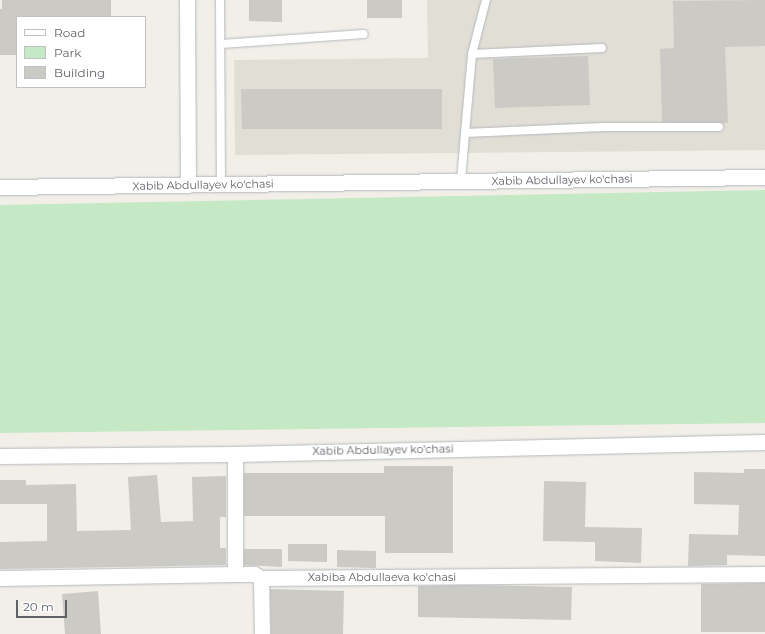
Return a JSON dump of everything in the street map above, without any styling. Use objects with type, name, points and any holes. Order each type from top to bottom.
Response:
[{"type":"street","points":[[187,0],[188,185]]},
{"type":"street","name":"Xabib Abdullayev ko'chasi","points":[[0,187],[765,177]]},
{"type":"street","name":"Xabib Abdullayev ko'chasi","points":[[0,456],[235,454],[765,442]]},
{"type":"street","points":[[235,454],[235,574]]},
{"type":"street","name":"Xabiba Abdullaeva ko'chasi","points":[[0,578],[235,574],[254,574],[260,578],[765,574]]},
{"type":"street","points":[[260,578],[262,634]]},
{"type":"lane","points":[[220,0],[221,184]]},
{"type":"lane","points":[[462,181],[472,54],[486,0]]},
{"type":"lane","points":[[221,44],[364,34]]},
{"type":"lane","points":[[472,54],[602,48]]},
{"type":"lane","points":[[465,132],[603,128],[719,127]]},
{"type":"shaded area","points":[[427,0],[765,0],[765,150],[235,155],[234,60],[428,58]]},
{"type":"green space","points":[[765,190],[765,423],[0,433],[0,205]]},
{"type":"building","points":[[2,0],[111,0],[111,16],[16,16],[16,55],[0,55],[0,9],[2,9]]},
{"type":"building","points":[[249,0],[282,0],[282,22],[249,21]]},
{"type":"building","points":[[367,0],[402,0],[402,18],[367,18]]},
{"type":"building","points":[[765,0],[765,46],[725,47],[728,123],[662,122],[660,49],[674,48],[673,1]]},
{"type":"building","points":[[588,56],[590,105],[495,108],[493,59]]},
{"type":"building","points":[[241,89],[442,89],[442,129],[242,129]]},
{"type":"building","points":[[384,466],[453,466],[453,553],[385,553],[385,516],[244,516],[244,473],[384,473]]},
{"type":"building","points":[[744,469],[765,469],[765,556],[727,555],[727,565],[688,566],[689,534],[738,535],[739,505],[694,504],[694,472],[744,473]]},
{"type":"building","points":[[157,475],[161,522],[193,521],[192,477],[226,476],[226,517],[220,517],[220,548],[226,548],[226,565],[0,569],[0,542],[47,541],[47,504],[0,504],[0,480],[26,480],[26,485],[76,484],[77,531],[131,530],[128,477]]},
{"type":"building","points":[[544,481],[586,482],[585,527],[642,528],[641,563],[595,561],[595,542],[543,541]]},
{"type":"building","points":[[288,544],[327,544],[327,562],[288,561]]},
{"type":"building","points":[[244,549],[282,549],[282,567],[244,565]]},
{"type":"building","points":[[337,550],[376,551],[376,568],[337,567]]},
{"type":"building","points":[[765,583],[765,632],[701,632],[701,584]]},
{"type":"building","points":[[466,585],[572,587],[571,620],[418,617],[418,586]]},
{"type":"building","points":[[270,589],[344,591],[343,634],[271,634]]},
{"type":"building","points":[[98,591],[101,634],[65,634],[62,594]]}]
